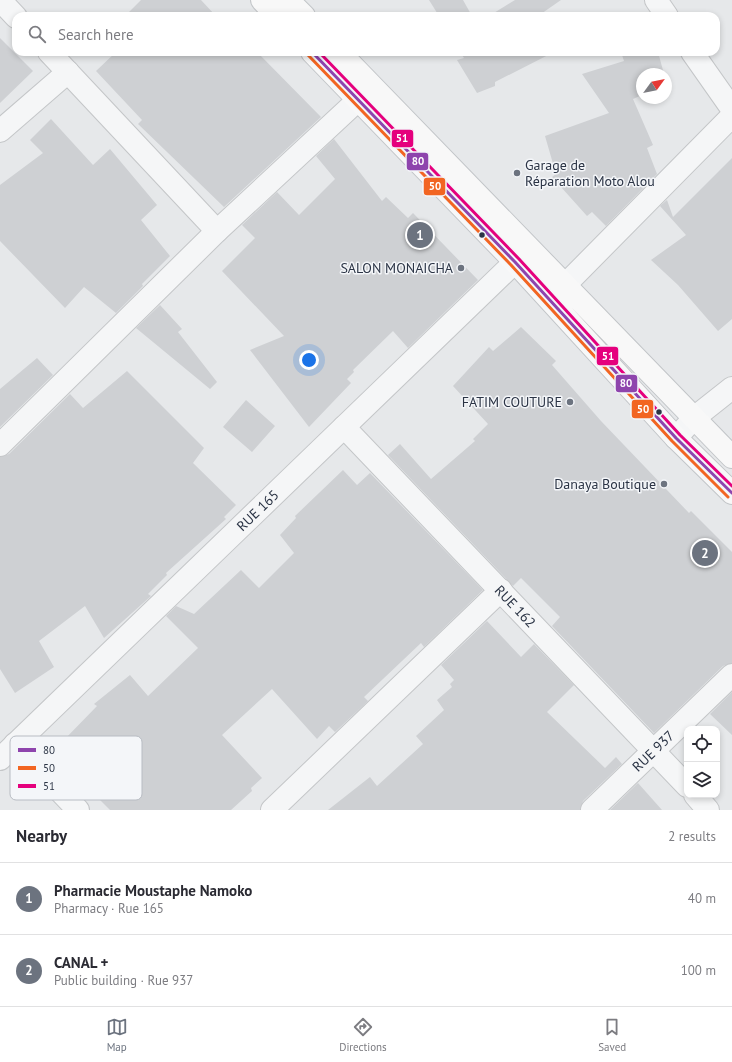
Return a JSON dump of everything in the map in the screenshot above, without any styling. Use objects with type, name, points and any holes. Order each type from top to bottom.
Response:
[{"type":"main road","points":[[262,0],[273,12]]},
{"type":"main road","points":[[288,0],[300,12]]},
{"type":"main road","points":[[316,56],[515,262],[676,438],[732,493]]},
{"type":"main road","points":[[343,56],[732,456]]},
{"type":"street","points":[[0,0],[12,13]]},
{"type":"street","points":[[656,0],[664,12]]},
{"type":"street","points":[[53,56],[217,231]]},
{"type":"street","points":[[695,56],[732,109]]},
{"type":"street","points":[[0,131],[68,72]]},
{"type":"street","points":[[0,445],[217,231],[358,100]]},
{"type":"street","points":[[565,285],[732,116]]},
{"type":"street","name":"RUE 165","points":[[24,736],[515,262]]},
{"type":"street","points":[[676,438],[694,418],[732,388]]},
{"type":"street","name":"RUE 162","points":[[344,427],[684,783]]},
{"type":"street","points":[[272,810],[501,590]]},
{"type":"street","name":"RUE 937","points":[[592,810],[732,675]]},
{"type":"street","points":[[698,798],[708,810]]},
{"type":"street","points":[[66,800],[78,810]]},
{"type":"building","points":[[141,0],[201,0],[212,12],[129,12]]},
{"type":"building","points":[[429,0],[463,0],[470,12],[436,12]]},
{"type":"building","points":[[515,0],[561,0],[544,12],[496,12]]},
{"type":"building","points":[[0,38],[12,50],[12,56],[18,56],[33,71],[0,103]]},
{"type":"building","points":[[112,56],[261,56],[321,117],[224,207],[138,124],[142,120],[96,71]]},
{"type":"building","points":[[463,56],[546,56],[495,82],[495,86],[477,93],[457,60],[464,58]]},
{"type":"building","points":[[622,56],[659,56],[662,68],[636,68],[636,98],[633,99],[653,145],[647,148],[657,174],[606,226],[592,212],[587,216],[552,177],[556,174],[545,136],[609,113],[582,74],[624,61]]},
{"type":"building","points":[[51,119],[93,165],[110,149],[157,205],[141,220],[170,256],[116,313],[84,287],[65,308],[0,241],[0,185],[43,153],[30,140]]},
{"type":"building","points":[[334,139],[382,201],[386,197],[408,218],[413,213],[478,280],[408,348],[393,331],[353,370],[354,372],[347,379],[351,383],[309,427],[250,350],[284,336],[222,271],[255,238],[242,225],[277,192],[299,215],[335,179],[316,156]]},
{"type":"building","points":[[732,158],[732,319],[718,331],[678,285],[651,260],[686,235],[660,206],[667,200],[673,217]]},
{"type":"building","points":[[160,305],[182,329],[178,332],[217,382],[210,389],[136,328]]},
{"type":"building","points":[[521,327],[556,361],[552,365],[601,421],[689,513],[691,511],[732,552],[732,663],[723,666],[654,733],[552,626],[560,617],[521,578],[513,586],[388,455],[400,444],[431,479],[475,441],[473,439],[488,424],[453,386],[489,347],[493,351]]},
{"type":"building","points":[[37,358],[53,375],[0,427],[0,389]]},
{"type":"building","points":[[127,371],[204,448],[193,463],[236,505],[224,517],[226,519],[166,573],[167,575],[148,594],[151,596],[104,638],[85,606],[39,641],[54,667],[15,693],[0,669],[0,457],[9,454],[70,394],[83,408]]},
{"type":"building","points":[[246,400],[275,426],[252,452],[223,427]]},
{"type":"building","points":[[343,470],[357,485],[370,473],[483,590],[424,647],[421,643],[364,697],[368,701],[335,732],[329,726],[317,739],[272,689],[222,735],[262,778],[251,788],[252,791],[231,810],[110,810],[100,800],[142,800],[142,736],[68,736],[97,706],[94,704],[130,675],[148,696],[198,648],[166,616],[176,606],[194,614],[241,570],[259,588],[294,553],[280,535],[296,518],[295,516]]},
{"type":"building","points":[[487,621],[521,657],[534,644],[574,685],[547,712],[605,768],[616,757],[622,764],[583,801],[580,810],[328,810],[370,777],[377,786],[423,744],[416,736],[444,710],[437,700],[452,687],[450,684],[454,680],[441,665]]},
{"type":"building","points":[[732,692],[732,735],[710,714]]},
{"type":"building","points":[[638,783],[662,810],[610,810]]},
{"type":"transit line","name":"50","points":[[309,56],[511,265],[672,441],[728,497]]},
{"type":"transit line","name":"80","points":[[316,56],[515,262],[676,438],[732,493]]},
{"type":"transit line","name":"51","points":[[323,56],[519,259],[680,435],[732,486]]},
{"type":"place","name":"Garage de Réparation Moto Alou","points":[[517,173]]},
{"type":"place","name":"Pharmacie Moustaphe Namoko","points":[[420,235]]},
{"type":"place","name":"SALON MONAICHA","points":[[461,268]]},
{"type":"place","name":"FATIM COUTURE","points":[[570,402]]},
{"type":"place","name":"Danaya Boutique","points":[[664,484]]},
{"type":"place","name":"CANAL +","points":[[705,553]]}]
